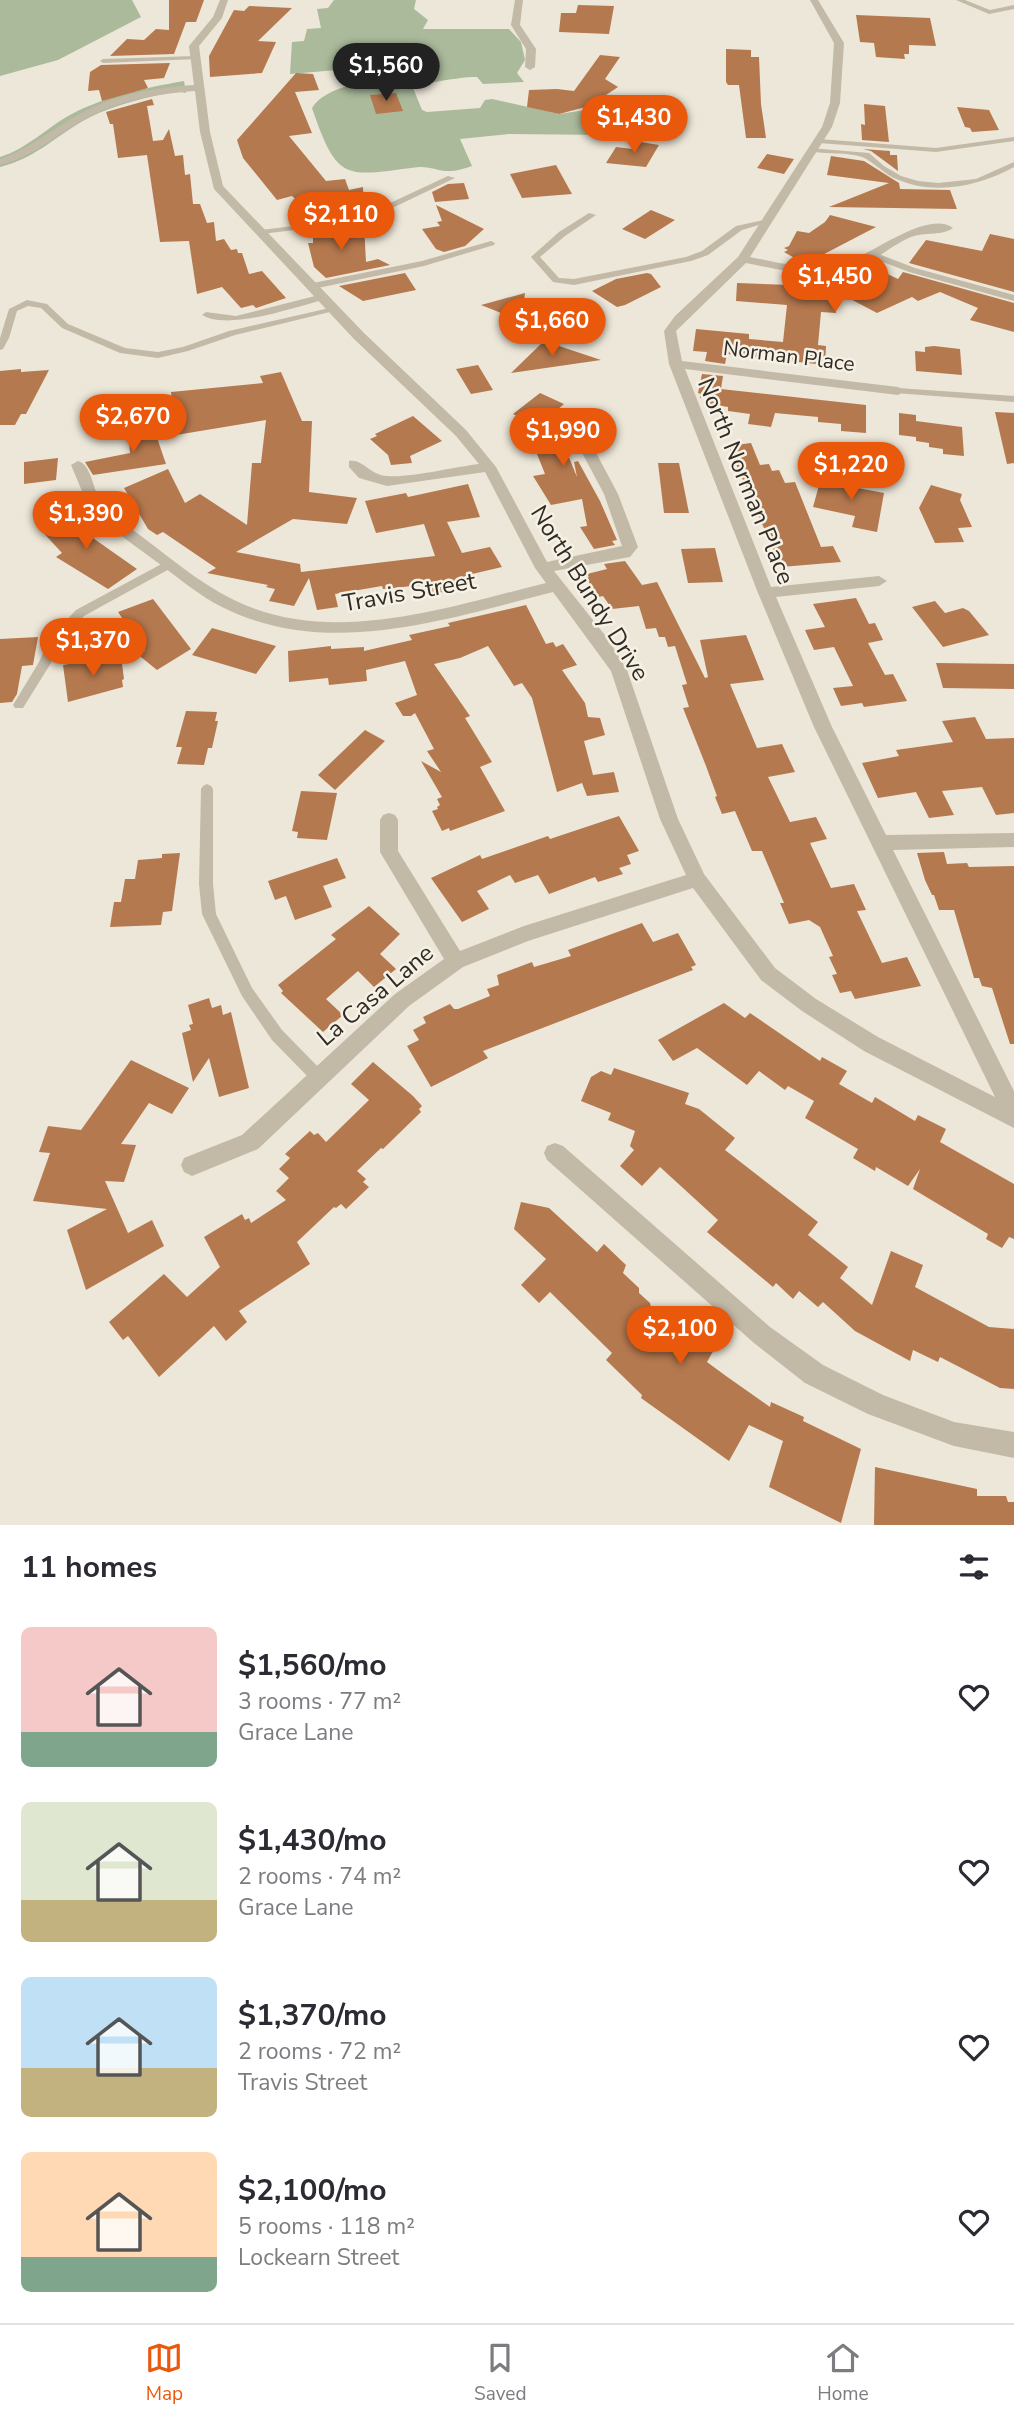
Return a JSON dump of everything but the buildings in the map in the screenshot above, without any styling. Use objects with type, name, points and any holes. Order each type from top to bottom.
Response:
[{"type":"street","points":[[195,58],[194,46],[217,18],[224,0]]},
{"type":"street","points":[[519,0],[515,15],[516,27],[532,47],[534,55],[530,67]]},
{"type":"street","name":"North Norman Place","points":[[814,0],[839,43],[835,103],[827,127],[744,259],[679,319],[670,331],[676,364],[766,593],[823,727],[1014,1115]]},
{"type":"street","name":"North Bundy Drive","points":[[195,58],[198,88],[218,187],[334,310],[461,433],[489,467],[542,568],[602,643],[619,670],[669,819],[697,879],[768,974],[809,1005],[871,1044],[1014,1115]]},
{"type":"street","points":[[0,162],[26,153],[79,118],[110,104],[152,92],[198,88]]},
{"type":"street","points":[[744,259],[806,271],[831,270],[873,255],[891,241],[910,232],[947,228]]},
{"type":"street","name":"Norman Place","points":[[676,364],[898,391]]},
{"type":"street","points":[[542,568],[625,553],[630,547],[611,494],[570,417]]},
{"type":"street","points":[[354,464],[364,475],[387,481],[489,467]]},
{"type":"street","name":"Travis Street","points":[[78,465],[95,502],[119,526],[209,593],[236,608],[268,620],[310,628],[349,629],[401,622],[556,586]]},
{"type":"street","points":[[766,593],[879,580]]},
{"type":"street","points":[[388,820],[389,852],[456,961]]},
{"type":"street","points":[[879,843],[1014,840]]},
{"type":"street","name":"La Casa Lane","points":[[192,1165],[250,1142],[402,1000],[456,961],[524,934],[697,879]]},
{"type":"street","points":[[555,1153],[762,1335],[814,1374],[877,1405],[954,1434],[1014,1445]]},
{"type":"lane","points":[[958,0],[989,12],[1014,7]]},
{"type":"lane","points":[[103,61],[195,58]]},
{"type":"lane","points":[[816,146],[936,150],[1014,139]]},
{"type":"lane","points":[[816,146],[866,155],[874,164],[901,179],[933,185],[986,180],[1014,163]]},
{"type":"lane","points":[[261,232],[360,220],[451,178]]},
{"type":"lane","points":[[592,215],[562,234],[535,257],[556,280],[574,282],[688,259],[705,253],[739,229],[768,221]]},
{"type":"lane","points":[[206,316],[236,319],[318,291],[491,243]]},
{"type":"lane","points":[[873,255],[912,270],[1014,298]]},
{"type":"lane","points":[[0,347],[5,340],[8,319],[13,309],[27,303],[44,306],[65,326],[123,351],[141,355],[158,355],[185,349],[232,333],[334,310]]},
{"type":"lane","points":[[898,391],[1014,399]]},
{"type":"lane","points":[[19,705],[45,663],[54,639],[80,613],[169,564]]},
{"type":"lane","points":[[206,789],[206,884],[209,914],[247,992],[277,1035],[319,1078]]},
{"type":"green space","points":[[0,0],[132,0],[141,17],[58,60],[0,76]]},
{"type":"green space","points":[[334,0],[416,0],[414,9],[428,20],[423,29],[509,29],[521,42],[525,60],[517,73],[524,82],[483,84],[477,77],[472,77],[425,84],[413,88],[422,110],[427,112],[480,108],[485,100],[492,99],[559,114],[611,106],[643,131],[607,135],[509,134],[460,139],[472,166],[454,171],[427,167],[375,172],[348,169],[329,151],[312,108],[327,94],[338,89],[395,76],[396,65],[290,74],[292,42],[304,41],[307,29],[321,28],[317,9],[328,8]]},
{"type":"green space","points":[[184,81],[186,93],[166,93],[89,117],[33,154],[0,167],[0,157],[28,144],[83,108],[125,93]]}]
